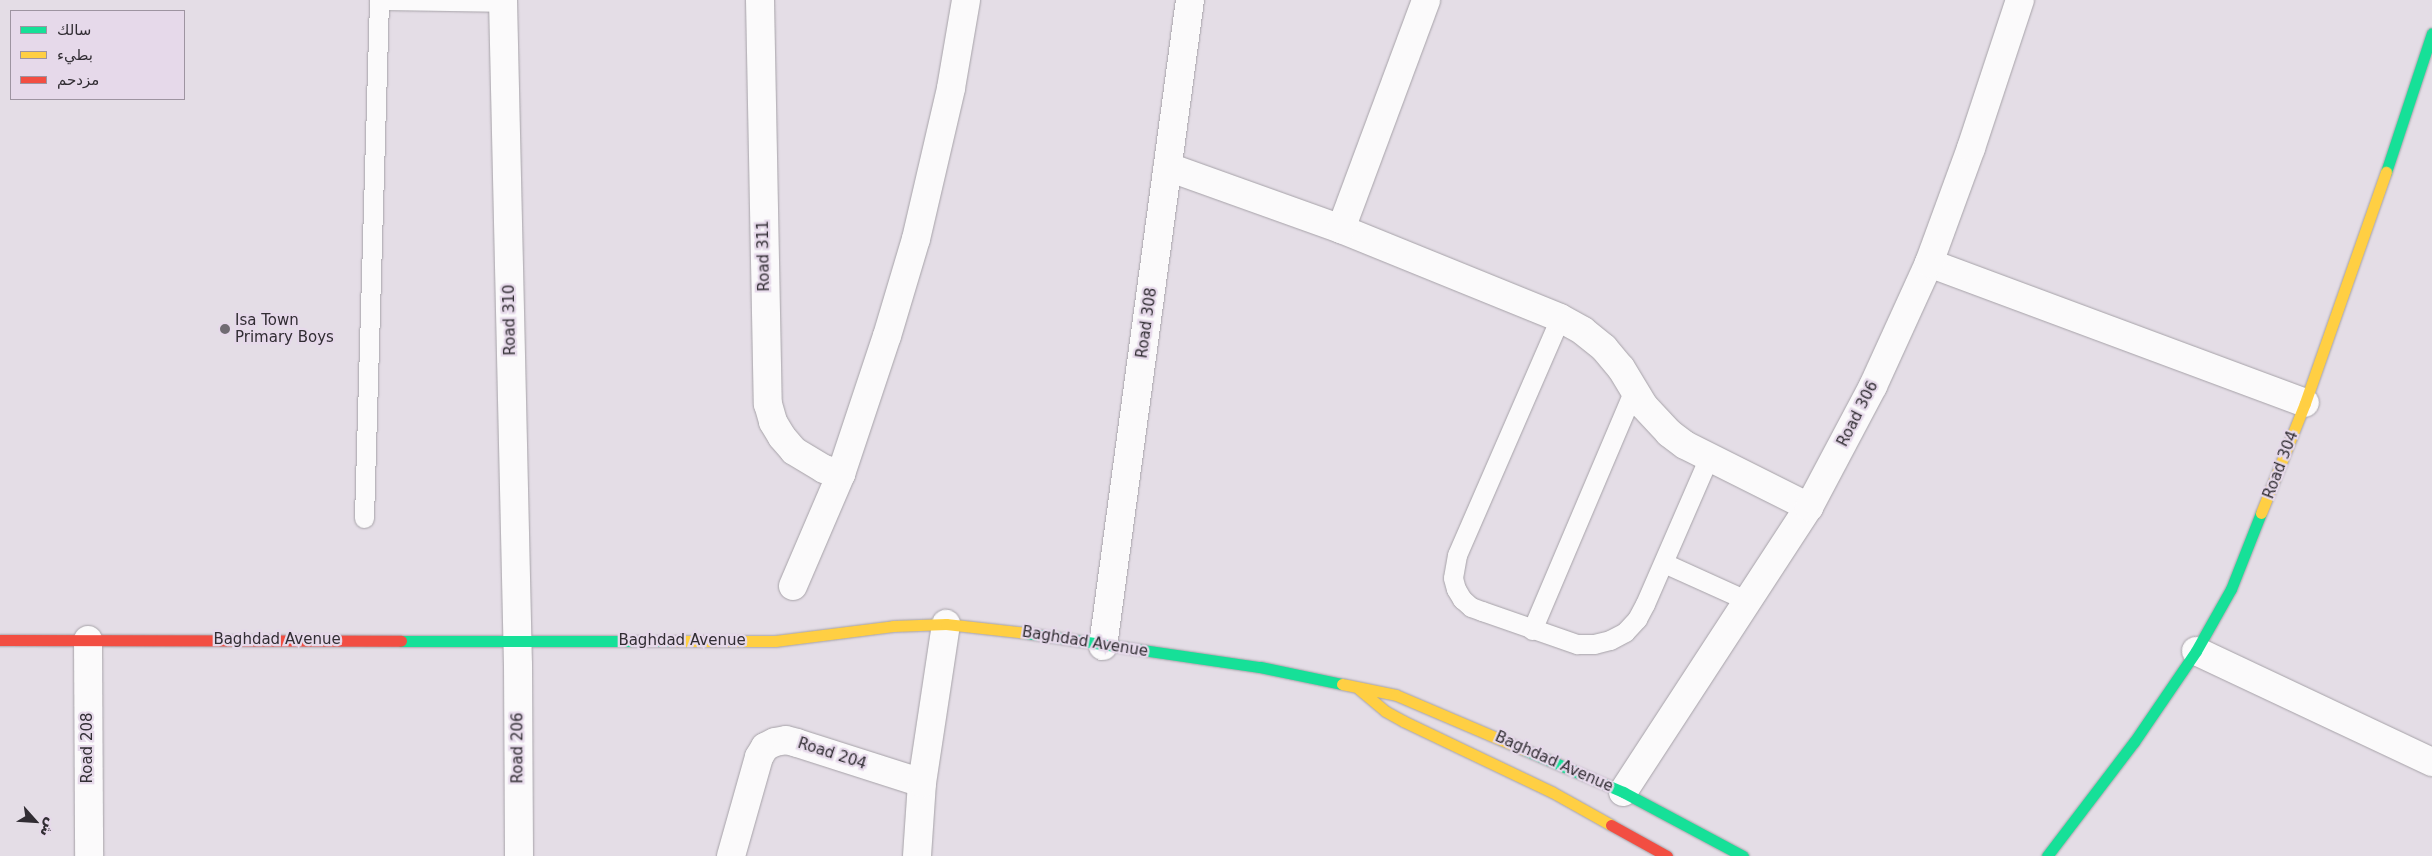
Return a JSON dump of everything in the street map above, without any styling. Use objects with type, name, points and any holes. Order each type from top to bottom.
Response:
[{"type":"street","name":"Road 311","points":[[760,0],[768,404],[778,430],[794,451],[824,470],[841,474]]},
{"type":"street","points":[[792,586],[841,474],[887,336],[916,239],[951,88],[966,0]]},
{"type":"street","name":"Road 308","points":[[1103,646],[1190,0]]},
{"type":"street","points":[[1341,229],[1426,0]]},
{"type":"street","name":"Road 306","points":[[1623,792],[1809,507],[1873,386],[1929,262],[1971,148],[2020,0]]},
{"type":"street","name":"Road 310","points":[[503,1],[517,641]]},
{"type":"street","name":"Road 304","points":[[2047,856],[2134,742],[2196,651],[2231,589],[2305,403],[2381,188],[2432,33]]},
{"type":"street","points":[[1168,167],[1341,229],[1560,318],[1583,331],[1604,348],[1621,368],[1644,406],[1669,433],[1710,457],[1809,507]]},
{"type":"street","points":[[1929,262],[2305,403]]},
{"type":"street","points":[[917,856],[922,783],[946,624]]},
{"type":"street","name":"Baghdad Avenue","points":[[0,640],[774,641],[893,626],[946,624],[1009,630],[1103,646],[1234,663],[1358,688],[1375,689],[1412,700],[1623,792],[1742,856]]},
{"type":"street","name":"Road 208","points":[[88,640],[88,856]]},
{"type":"street","name":"Road 206","points":[[517,641],[519,856]]},
{"type":"street","points":[[2196,651],[2432,762]]},
{"type":"street","name":"Baghdad Avenue","points":[[1358,688],[1385,711],[1403,722],[1552,792],[1667,856]]},
{"type":"street","name":"Road 204","points":[[731,856],[759,757],[765,748],[775,742],[786,740],[797,743],[922,783]]},
{"type":"lane","points":[[364,518],[379,0],[503,1]]},
{"type":"lane","points":[[1560,318],[1454,566],[1456,589],[1471,607],[1532,630],[1577,644],[1594,644],[1610,640],[1625,632],[1637,619],[1664,563],[1710,457]]},
{"type":"lane","points":[[1532,630],[1634,390]]},
{"type":"lane","points":[[1664,563],[1748,601]]},
{"type":"traffic: fast","points":[[2386,172],[2432,33]]},
{"type":"traffic: fast","points":[[2047,856],[2134,742],[2196,651],[2231,589],[2261,513]]},
{"type":"traffic: fast","points":[[1026,633],[1260,667],[1342,684]]},
{"type":"traffic: fast","points":[[401,641],[674,641]]},
{"type":"traffic: fast","points":[[1525,750],[1623,792],[1743,856]]},
{"type":"traffic: slow","points":[[2261,513],[2305,403],[2386,172]]},
{"type":"traffic: slow","points":[[674,641],[775,641],[893,626],[946,624],[1026,633]]},
{"type":"traffic: slow","points":[[1342,684],[1396,695],[1525,750]]},
{"type":"traffic: slow","points":[[1359,689],[1385,711],[1403,721],[1552,792],[1611,825]]},
{"type":"traffic: jam","points":[[0,640],[401,641]]},
{"type":"traffic: jam","points":[[1611,825],[1667,856]]},
{"type":"place","name":"Isa Town Primary Boys","points":[[225,329]]}]
